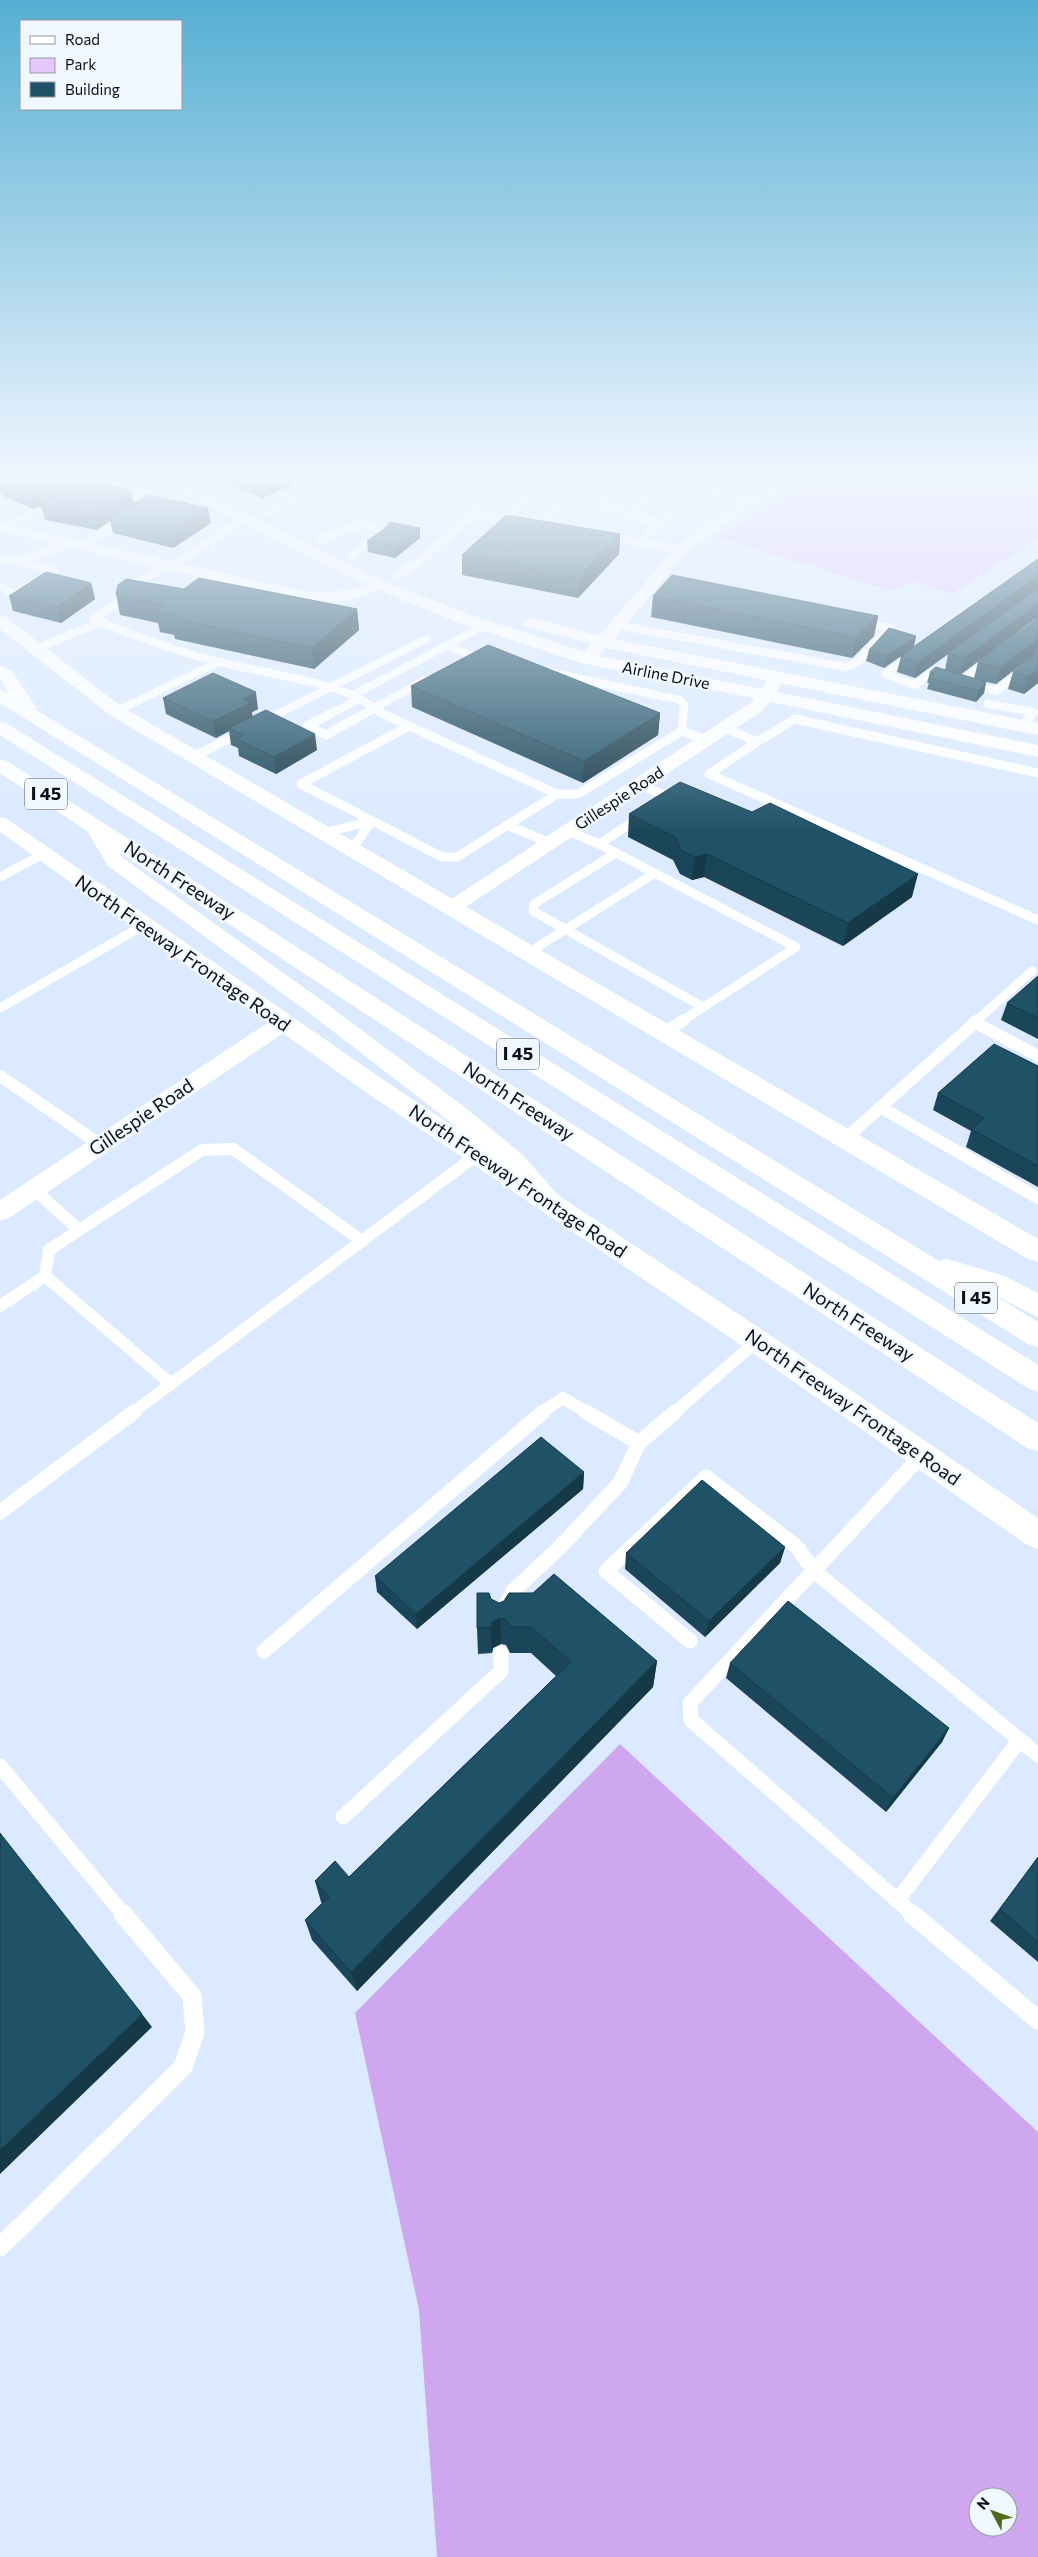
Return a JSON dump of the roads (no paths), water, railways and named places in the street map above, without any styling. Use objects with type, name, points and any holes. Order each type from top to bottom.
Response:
[{"type":"main road","name":"Airline Drive","points":[[406,595],[484,626],[588,659],[1038,751]]},
{"type":"main road","name":"Airline Drive","points":[[448,595],[467,602]]},
{"type":"main road","points":[[588,659],[646,595]]},
{"type":"main road","name":"Airline Drive","points":[[514,617],[602,642],[778,677],[1033,719]]},
{"type":"main road","points":[[0,621],[116,711],[1038,1252]]},
{"type":"main road","points":[[0,670],[6,675],[31,712]]},
{"type":"main road","name":"I 45","points":[[0,695],[31,712],[1038,1336]]},
{"type":"main road","points":[[939,731],[959,728],[992,734],[1013,734],[1033,719]]},
{"type":"main road","name":"North Freeway","points":[[0,727],[1038,1380]]},
{"type":"main road","name":"North Freeway","points":[[0,765],[93,823],[1038,1439]]},
{"type":"main road","name":"North Freeway Frontage Road","points":[[0,823],[283,1023],[758,1341],[1038,1535]]},
{"type":"main road","points":[[93,823],[115,862],[320,1010],[454,1111],[514,1161],[552,1203]]},
{"type":"main road","points":[[914,1259],[996,1283],[1038,1306]]},
{"type":"street","points":[[301,595],[308,597],[347,595]]},
{"type":"street","name":"Gillespie Road","points":[[451,908],[756,707],[767,696],[778,677]]},
{"type":"street","name":"Gillespie Road","points":[[0,1212],[283,1023]]},
{"type":"lane","points":[[126,595],[94,618],[159,645],[219,662],[331,687],[355,698],[372,709],[557,794],[578,794],[682,730]]},
{"type":"lane","points":[[617,625],[846,667],[859,662],[890,628],[851,620]]},
{"type":"lane","points":[[35,649],[101,622]]},
{"type":"lane","points":[[437,673],[326,735],[307,726],[484,626]]},
{"type":"lane","points":[[193,757],[426,639]]},
{"type":"lane","points":[[448,645],[465,658],[498,661]]},
{"type":"lane","points":[[918,651],[886,674],[915,685],[940,667]]},
{"type":"lane","points":[[962,681],[1000,652]]},
{"type":"lane","points":[[932,672],[996,691],[1038,658]]},
{"type":"lane","points":[[116,711],[219,662]]},
{"type":"lane","points":[[536,669],[680,700],[684,705],[682,730]]},
{"type":"lane","points":[[988,704],[1033,719]]},
{"type":"lane","points":[[849,731],[862,715]]},
{"type":"lane","points":[[1038,773],[795,719],[709,774],[1038,920]]},
{"type":"lane","points":[[409,726],[301,784],[442,857],[450,858],[457,857],[557,794]]},
{"type":"lane","points":[[725,728],[757,742]]},
{"type":"lane","points":[[682,730],[706,740]]},
{"type":"lane","points":[[599,844],[670,797],[638,785]]},
{"type":"lane","points":[[323,833],[372,821]]},
{"type":"lane","points":[[351,850],[372,821]]},
{"type":"lane","points":[[508,825],[550,843]]},
{"type":"lane","points":[[568,831],[599,844],[796,946],[664,1033]]},
{"type":"lane","points":[[616,853],[532,908],[533,911],[704,1007]]},
{"type":"lane","points":[[0,877],[43,854]]},
{"type":"lane","points":[[528,953],[655,873]]},
{"type":"lane","points":[[0,1008],[144,925]]},
{"type":"lane","points":[[845,1139],[1032,971]]},
{"type":"lane","points":[[974,1022],[1038,1056]]},
{"type":"lane","points":[[0,1076],[101,1145]]},
{"type":"lane","points":[[880,1107],[1038,1198]]},
{"type":"lane","points":[[0,1306],[44,1276],[49,1250],[202,1150],[233,1149],[362,1241]]},
{"type":"lane","points":[[0,1512],[478,1154]]},
{"type":"lane","points":[[34,1189],[79,1230]]},
{"type":"lane","points":[[44,1276],[171,1384]]},
{"type":"lane","points":[[499,1620],[513,1591],[561,1546],[620,1483],[639,1443],[758,1341]]},
{"type":"lane","points":[[264,1651],[533,1419],[563,1398],[639,1443]]},
{"type":"lane","points":[[922,1455],[690,1703],[691,1720],[897,1901],[1038,2020]]},
{"type":"lane","points":[[690,1641],[606,1571],[706,1477],[797,1547],[814,1570],[1038,1755]]},
{"type":"lane","points":[[344,1817],[501,1671],[501,1653]]},
{"type":"lane","points":[[897,1901],[1019,1741]]},
{"type":"lane","points":[[0,1766],[192,1996],[197,2022],[195,2038],[184,2067],[0,2247]]}]
